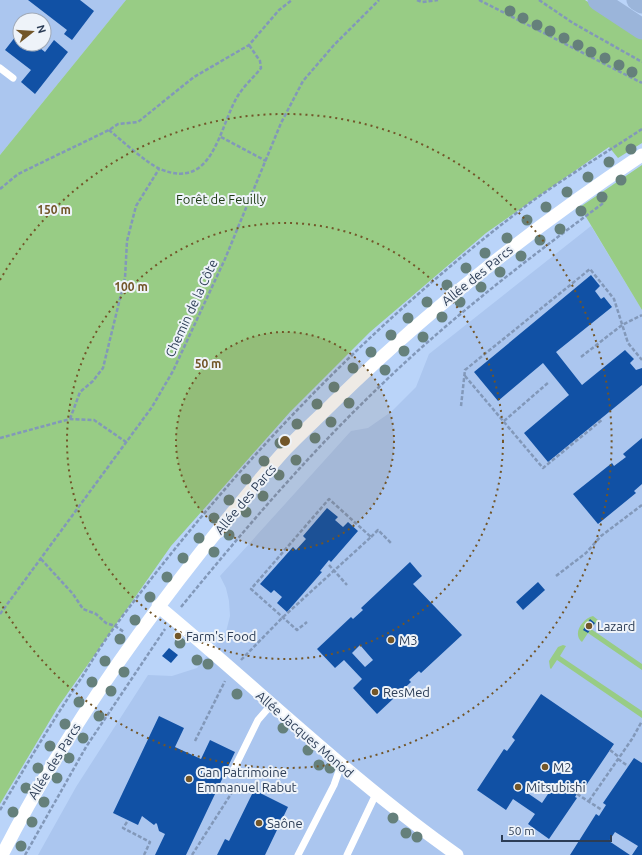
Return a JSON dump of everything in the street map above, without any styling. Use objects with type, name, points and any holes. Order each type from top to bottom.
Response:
[{"type":"main road","points":[[598,0],[642,29]]},
{"type":"main road","points":[[637,0],[642,3]]},
{"type":"street","name":"Allée des Parcs","points":[[2,855],[30,800],[80,719],[158,606],[221,526],[286,449],[363,374],[441,304],[504,252],[570,204],[642,155]]},
{"type":"street","name":"Allée Jacques Monod","points":[[158,606],[341,765],[376,794],[457,855]]},
{"type":"lane","points":[[0,68],[13,78]]},
{"type":"lane","points":[[231,775],[258,720],[271,705]]},
{"type":"lane","points":[[298,855],[334,784],[341,765]]},
{"type":"lane","points":[[347,855],[376,794]]},
{"type":"path","points":[[0,188],[18,174],[109,130],[118,124],[138,122],[194,77],[249,46],[279,10],[292,0]]},
{"type":"path","name":"Chemin de la Côte","points":[[0,614],[152,407],[173,371],[225,259],[281,123],[303,81],[334,44],[379,0]]},
{"type":"path","points":[[417,0],[422,2],[438,0]]},
{"type":"path","points":[[479,0],[642,83]]},
{"type":"path","points":[[539,0],[573,23],[642,62]]},
{"type":"path","points":[[109,130],[159,169],[176,174],[189,173],[205,164],[221,137],[238,94],[261,68],[260,61],[249,46]]},
{"type":"path","points":[[221,137],[266,161]]},
{"type":"path","points":[[70,419],[80,392],[93,381],[103,368],[125,278],[127,241],[136,206],[159,169]]},
{"type":"path","points":[[25,855],[86,747],[172,618],[225,552],[303,464],[379,387],[459,315],[536,253],[602,204],[608,195]]},
{"type":"path","points":[[460,406],[465,370],[590,269],[614,299],[628,342],[642,360]]},
{"type":"path","points":[[581,357],[622,325],[642,315]]},
{"type":"path","points":[[465,376],[543,468],[603,419]]},
{"type":"path","points":[[504,421],[549,382]]},
{"type":"path","points":[[0,438],[70,419],[94,420],[126,442]]},
{"type":"path","points":[[307,622],[297,630],[251,589],[329,499],[371,537]]},
{"type":"path","points":[[556,576],[586,553],[601,536],[642,505]]},
{"type":"path","points":[[195,741],[231,670],[282,618],[378,530],[392,544]]},
{"type":"path","points":[[41,559],[73,594],[83,609],[96,614],[106,623],[115,626]]},
{"type":"path","points":[[329,565],[347,585]]},
{"type":"path","points":[[589,801],[632,740],[642,721]]},
{"type":"path","points":[[610,750],[628,766]]},
{"type":"path","points":[[192,855],[239,781]]},
{"type":"path","points":[[577,794],[602,810]]},
{"type":"path","points":[[126,822],[123,828],[150,842],[144,855]]},
{"type":"shaded area","points":[[0,0],[126,0],[0,155]]},
{"type":"shaded area","points":[[591,226],[642,310],[642,855],[38,855],[76,787],[148,675],[172,676],[197,668],[226,632],[230,616],[229,601],[226,588],[220,576],[351,431],[368,428],[391,412],[416,387],[429,354]]},
{"type":"green space","name":"Forêt de Feuilly","points":[[126,0],[585,0],[642,38],[642,143],[618,158],[609,147],[486,233],[370,332],[290,412],[171,546],[58,707],[0,804],[0,155]]},
{"type":"green space","points":[[642,165],[642,310],[580,207]]},
{"type":"green space","points":[[593,616],[598,620],[591,629],[642,664],[642,670],[588,633],[582,642],[579,639],[578,631],[582,623]]},
{"type":"green space","points":[[563,645],[566,646],[560,656],[642,711],[642,718],[557,660],[551,669],[549,661],[558,647]]},
{"type":"building","points":[[28,0],[80,0],[94,11],[72,40],[64,34],[67,30],[52,18],[52,12],[44,12]]},
{"type":"building","points":[[54,40],[68,52],[35,94],[21,82],[31,70],[5,50],[12,41],[12,52],[52,52],[52,43]]},
{"type":"building","points":[[591,275],[600,286],[595,291],[601,299],[604,297],[612,307],[556,352],[582,385],[625,350],[634,359],[630,363],[636,370],[642,368],[642,385],[548,462],[524,433],[569,395],[543,363],[498,401],[474,372]]},
{"type":"building","points":[[642,438],[642,484],[634,491],[636,493],[598,524],[573,494],[612,463],[614,466],[626,457],[623,454]]},
{"type":"building","points":[[327,508],[338,517],[335,520],[343,527],[348,522],[358,531],[331,562],[329,560],[320,571],[322,572],[287,612],[277,603],[282,597],[274,590],[271,593],[260,584],[293,547],[296,550],[306,539],[303,536]]},
{"type":"building","name":"M3","points":[[410,562],[422,576],[413,584],[462,635],[421,673],[419,671],[409,680],[411,682],[377,714],[353,688],[362,679],[344,660],[335,668],[317,649],[351,617],[353,619],[363,610],[361,608]],"holes":[[[360,645],[373,660],[365,667],[352,653]]]},
{"type":"building","points":[[538,582],[545,590],[523,610],[516,602]]},
{"type":"building","name":"Lazard","points":[[590,619],[595,623],[588,633],[583,630]]},
{"type":"building","points":[[169,648],[178,655],[171,663],[162,656]]},
{"type":"building","name":"M2","points":[[541,694],[614,744],[585,787],[582,785],[575,797],[577,798],[549,839],[528,824],[535,814],[513,799],[506,810],[477,790],[504,749],[507,751],[515,740],[512,737]],"holes":[[[532,783],[548,794],[542,803],[526,792]]]},
{"type":"building","points":[[159,716],[184,728],[175,747],[201,759],[210,740],[235,752],[186,855],[155,855],[165,834],[159,831],[156,823],[154,825],[142,816],[138,825],[113,813]]},
{"type":"building","points":[[634,758],[642,763],[642,855],[632,855],[638,846],[615,832],[609,841],[630,855],[570,855],[596,814],[599,816],[606,805],[603,803]]},
{"type":"building","name":"Saône","points":[[254,790],[288,807],[265,855],[217,855],[225,839],[229,841]]},
{"type":"place","name":"Lazard","points":[[589,626]]},
{"type":"place","name":"Farm's Food","points":[[178,636]]},
{"type":"place","name":"M3","points":[[391,640]]},
{"type":"place","name":"ResMed","points":[[375,692]]},
{"type":"place","name":"M2","points":[[545,767]]},
{"type":"place","name":"Gan Patrimoine Emmanuel Rabut","points":[[189,779]]},
{"type":"place","name":"Mitsubishi","points":[[518,787]]},
{"type":"place","name":"Saône","points":[[259,823]]}]
